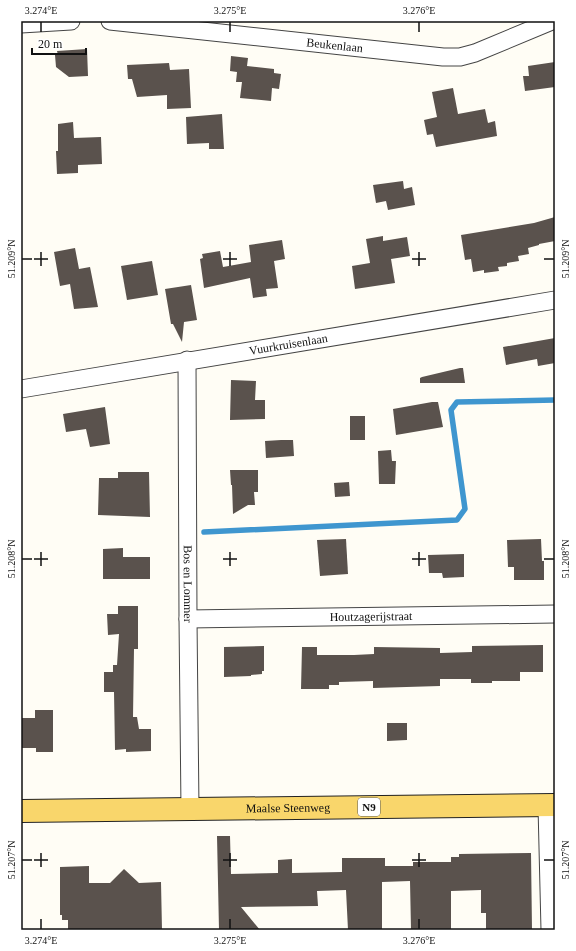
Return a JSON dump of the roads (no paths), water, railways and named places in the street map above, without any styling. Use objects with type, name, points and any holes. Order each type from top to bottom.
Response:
[{"type":"main road","name":"Maalse Steenweg","points":[[21,811],[551,805]]},
{"type":"street","points":[[21,24],[70,21]]},
{"type":"street","name":"Beukenlaan","points":[[110,21],[443,57],[460,57],[475,53],[552,21]]},
{"type":"street","name":"Vuurkruisenlaan","points":[[21,389],[187,360],[555,300]]},
{"type":"street","name":"Bos en Lommer","points":[[187,360],[190,808]]},
{"type":"street","name":"Houtzagerijstraat","points":[[188,619],[555,614]]},
{"type":"street","points":[[550,930],[551,805]]},
{"type":"waterway","points":[[204,532],[457,520],[465,509],[451,410],[457,402],[555,400]]}]
